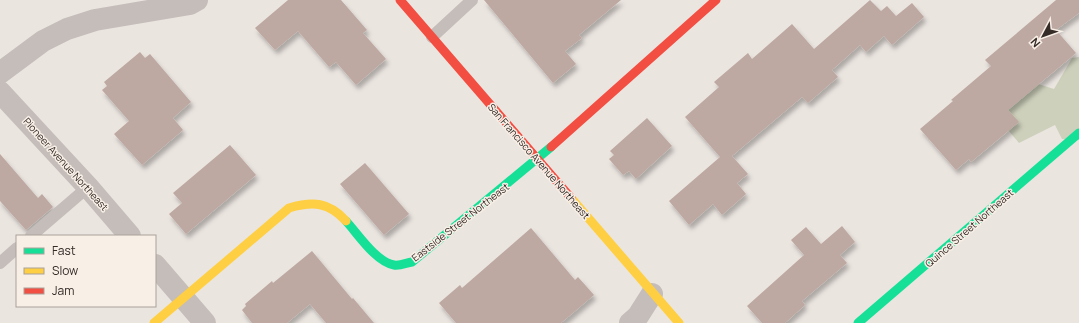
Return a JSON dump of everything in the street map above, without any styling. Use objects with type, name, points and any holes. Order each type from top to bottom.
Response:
[{"type":"street","points":[[0,72],[43,41],[67,29],[94,20],[190,4],[197,0]]},
{"type":"street","name":"San Francisco Avenue Northeast","points":[[400,0],[538,159],[652,294],[679,323]]},
{"type":"street","name":"Eastside Street Northeast","points":[[154,323],[289,208],[300,204],[316,203],[329,207],[340,214],[377,256],[385,262],[395,265],[412,262],[538,159],[716,0]]},
{"type":"street","name":"Pioneer Avenue Northeast","points":[[0,92],[88,187],[129,235]]},
{"type":"street","name":"Quince Street Northeast","points":[[858,323],[1079,133]]},
{"type":"street","points":[[156,266],[205,323]]},
{"type":"street","points":[[630,323],[638,316],[652,294]]},
{"type":"lane","points":[[432,37],[472,0]]},
{"type":"lane","points":[[33,235],[88,187]]},
{"type":"lane","points":[[0,263],[16,249]]},
{"type":"green space","points":[[1079,57],[1079,140],[1062,139],[1055,125],[1019,143],[990,109],[1013,76],[1054,89],[1072,58]]},
{"type":"building","points":[[288,0],[341,0],[367,30],[363,33],[386,59],[356,85],[336,62],[329,67],[298,31],[275,50],[255,28]]},
{"type":"building","points":[[484,0],[621,0],[579,35],[582,38],[565,51],[576,64],[553,83]]},
{"type":"building","points":[[870,0],[881,11],[887,6],[896,16],[912,3],[924,17],[892,45],[884,36],[866,52],[860,45],[832,70],[838,77],[808,103],[802,97],[732,156],[748,174],[737,183],[746,194],[722,215],[713,204],[689,225],[669,201],[720,157],[685,117],[719,87],[714,82],[748,53],[752,59],[792,24],[814,49]]},
{"type":"building","points":[[1056,0],[1079,0],[1079,13],[1056,30],[1076,53],[1008,110],[1019,122],[971,162],[969,159],[956,170],[920,129],[991,66],[985,60]]},
{"type":"building","points":[[140,52],[145,58],[150,54],[191,102],[173,118],[183,130],[142,165],[114,134],[129,121],[102,90],[107,86],[104,82]]},
{"type":"building","points":[[647,118],[672,146],[636,179],[629,171],[623,175],[609,159],[614,155],[610,151]]},
{"type":"building","points":[[230,145],[256,175],[186,234],[169,214],[182,203],[173,193]]},
{"type":"building","points":[[0,154],[38,198],[42,194],[53,207],[26,230],[0,201]]},
{"type":"building","points":[[365,163],[409,214],[384,235],[340,184]]},
{"type":"building","points":[[842,226],[855,242],[840,255],[847,263],[802,301],[805,305],[785,323],[762,323],[747,306],[804,255],[791,240],[806,227],[821,244]]},
{"type":"building","points":[[531,228],[575,280],[578,277],[594,295],[561,323],[456,323],[439,303],[460,285],[462,288]]},
{"type":"building","points":[[312,251],[374,323],[326,323],[310,304],[287,323],[252,323],[242,310],[246,306],[245,304],[272,281],[273,283]]},
{"type":"traffic: fast","points":[[858,323],[1079,133]]},
{"type":"traffic: fast","points":[[346,221],[368,247],[387,263],[401,265],[412,262],[551,147]]},
{"type":"traffic: slow","points":[[571,198],[679,323]]},
{"type":"traffic: slow","points":[[154,323],[289,208],[306,204],[320,205],[333,210],[346,221]]},
{"type":"traffic: jam","points":[[400,0],[571,198]]},
{"type":"traffic: jam","points":[[551,147],[716,0]]}]
